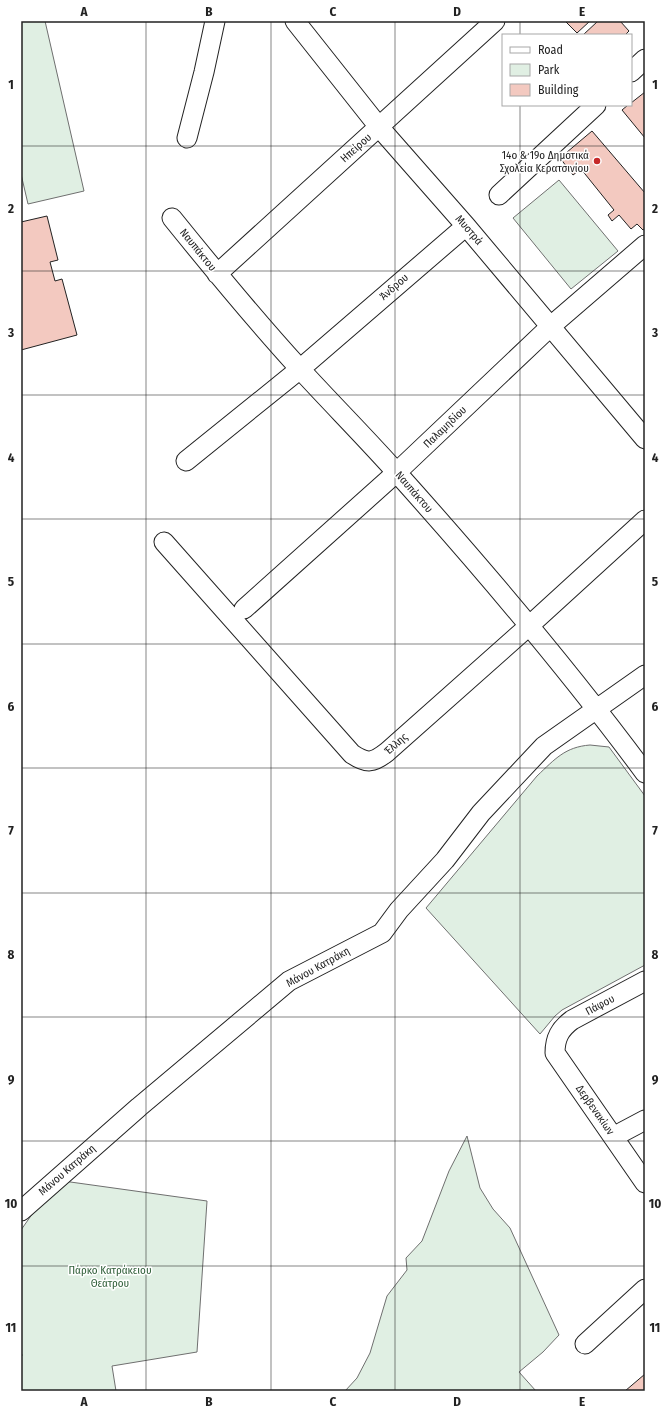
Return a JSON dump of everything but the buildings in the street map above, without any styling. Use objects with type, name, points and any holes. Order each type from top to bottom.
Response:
[{"type":"street","points":[[187,138],[215,21]]},
{"type":"street","name":"Μυστρά","points":[[294,21],[379,127],[466,226],[645,439]]},
{"type":"street","name":"Ηπείρου","points":[[217,274],[495,21]]},
{"type":"street","points":[[632,71],[645,59]]},
{"type":"street","points":[[499,195],[595,106]]},
{"type":"street","name":"Ναυπάκτου","points":[[172,218],[217,274],[300,369],[397,472],[530,625],[645,773]]},
{"type":"street","name":"Άνδρου","points":[[186,461],[300,369],[466,226]]},
{"type":"street","name":"Παλαμηδίου","points":[[244,609],[397,472],[550,326],[645,245]]},
{"type":"street","name":"Έλλης","points":[[164,542],[352,754],[369,762],[379,758],[387,752],[645,520]]},
{"type":"street","name":"Μάνου Κατράκη","points":[[21,1211],[139,1107],[289,981],[382,933],[399,910],[445,860],[481,814],[544,746],[645,675]]},
{"type":"street","name":"Πάφου","points":[[558,1034],[562,1028],[572,1020],[645,981]]},
{"type":"street","name":"Δερβενακίων","points":[[558,1034],[555,1045],[555,1053],[645,1183]]},
{"type":"street","points":[[613,1137],[645,1120]]},
{"type":"street","points":[[585,1344],[645,1289]]},
{"type":"green space","points":[[21,21],[45,21],[84,191],[28,204],[21,174]]},
{"type":"green space","points":[[559,180],[618,251],[571,289],[513,218]]},
{"type":"green space","points":[[590,745],[609,747],[645,796],[645,965],[562,1010],[540,1034],[426,908],[537,776],[555,759],[567,751],[581,746]]},
{"type":"green space","points":[[467,1136],[480,1188],[493,1209],[510,1228],[559,1335],[543,1352],[519,1372],[536,1391],[345,1391],[357,1378],[370,1353],[387,1296],[407,1270],[406,1258],[422,1241],[449,1171]]},
{"type":"green space","name":"Πάρκο Κατράκειου Θεάτρου","points":[[56,1180],[207,1201],[197,1352],[112,1366],[116,1391],[21,1391],[21,1230]]},
{"type":"place","name":"14ο & 19ο Δημοτικά Σχολεία Κερατσινίου","points":[[597,161]]}]
